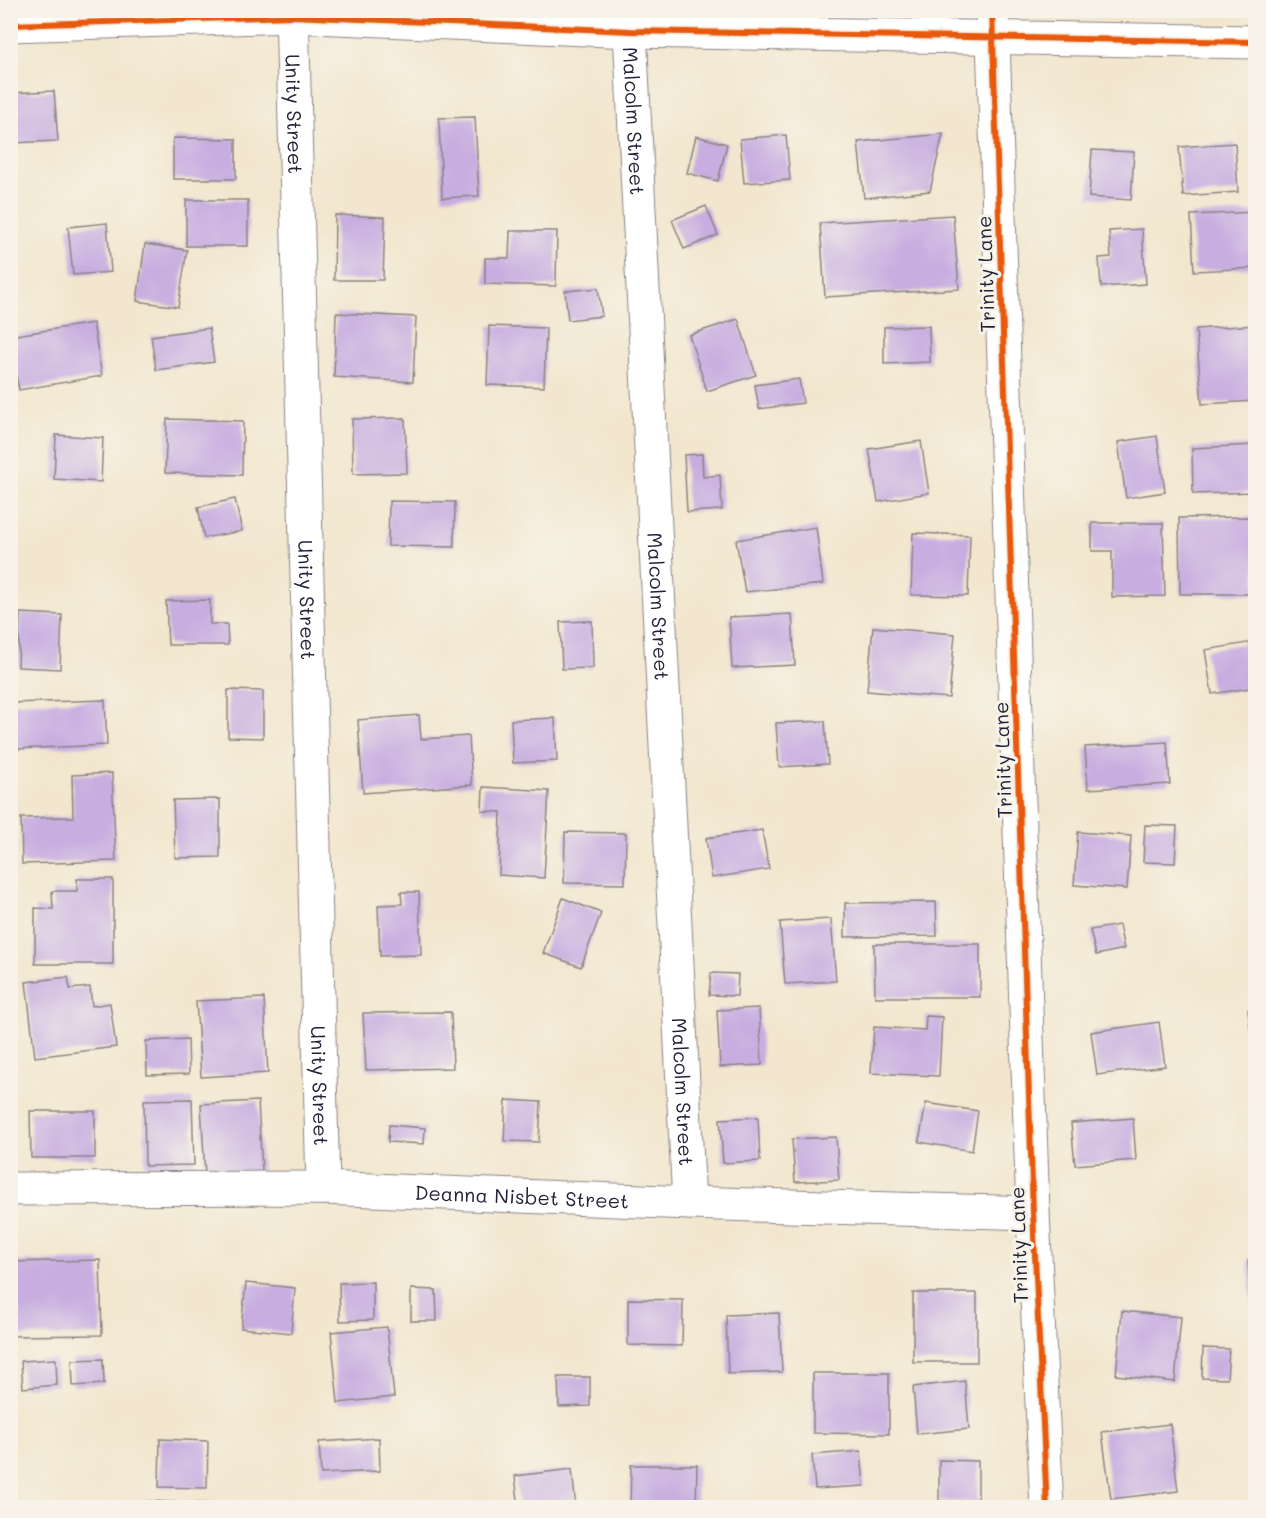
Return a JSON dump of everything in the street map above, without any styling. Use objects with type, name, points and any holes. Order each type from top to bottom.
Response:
[{"type":"street","points":[[10,25],[292,13],[630,21],[992,24],[1256,42]]},
{"type":"street","name":"Unity Street","points":[[292,13],[323,1188]]},
{"type":"street","name":"Malcolm Street","points":[[630,21],[689,1203]]},
{"type":"street","name":"Trinity Lane","points":[[992,24],[1033,1213],[1047,1508]]},
{"type":"street","name":"Deanna Nisbet Street","points":[[10,1189],[323,1188],[689,1203],[1033,1213]]},
{"type":"building","points":[[54,91],[58,141],[10,143],[10,93]]},
{"type":"building","points":[[475,117],[479,196],[442,198],[439,118]]},
{"type":"building","points":[[943,134],[930,191],[864,198],[858,142]]},
{"type":"building","points":[[786,135],[790,180],[744,183],[740,139]]},
{"type":"building","points":[[696,136],[727,144],[718,181],[687,173]]},
{"type":"building","points":[[173,138],[236,139],[236,179],[173,179]]},
{"type":"building","points":[[1235,143],[1238,192],[1183,196],[1179,147]]},
{"type":"building","points":[[1092,150],[1134,152],[1131,200],[1089,197]]},
{"type":"building","points":[[186,200],[248,200],[248,246],[186,246]]},
{"type":"building","points":[[706,206],[718,235],[684,249],[672,220]]},
{"type":"building","points":[[1256,212],[1256,268],[1194,271],[1191,215]]},
{"type":"building","points":[[335,215],[385,217],[383,280],[334,280]]},
{"type":"building","points":[[953,215],[959,289],[825,297],[820,223]]},
{"type":"building","points":[[107,223],[111,272],[73,275],[68,227]]},
{"type":"building","points":[[1142,229],[1146,284],[1101,287],[1099,258],[1111,257],[1109,231]]},
{"type":"building","points":[[510,231],[557,231],[556,286],[485,284],[485,258],[509,258]]},
{"type":"building","points":[[145,244],[187,250],[178,307],[137,301]]},
{"type":"building","points":[[598,288],[602,316],[568,320],[565,291]]},
{"type":"building","points":[[336,313],[416,317],[413,382],[334,377]]},
{"type":"building","points":[[738,319],[756,375],[707,391],[689,335]]},
{"type":"building","points":[[93,323],[102,376],[19,390],[16,375],[10,376],[10,336]]},
{"type":"building","points":[[1256,325],[1256,401],[1202,404],[1196,329]]},
{"type":"building","points":[[489,326],[546,328],[544,387],[487,385]]},
{"type":"building","points":[[929,326],[930,362],[884,364],[884,327]]},
{"type":"building","points":[[209,328],[214,362],[156,370],[151,336]]},
{"type":"building","points":[[799,379],[803,403],[759,409],[755,385]]},
{"type":"building","points":[[405,418],[407,473],[353,474],[352,419]]},
{"type":"building","points":[[167,419],[243,421],[242,475],[165,473]]},
{"type":"building","points":[[56,435],[103,438],[101,482],[54,479]]},
{"type":"building","points":[[1157,436],[1165,492],[1126,498],[1118,442]]},
{"type":"building","points":[[921,441],[929,493],[878,502],[869,449]]},
{"type":"building","points":[[1256,445],[1256,492],[1193,494],[1192,448]]},
{"type":"building","points":[[702,454],[703,477],[720,475],[722,510],[687,512],[684,455]]},
{"type":"building","points":[[235,499],[242,531],[204,538],[198,507]]},
{"type":"building","points":[[389,501],[455,502],[454,547],[388,546]]},
{"type":"building","points":[[1256,517],[1256,594],[1180,594],[1179,518]]},
{"type":"building","points":[[1092,523],[1163,523],[1165,596],[1112,597],[1112,551],[1092,551]]},
{"type":"building","points":[[816,527],[823,584],[745,592],[736,540]]},
{"type":"building","points":[[913,533],[970,535],[968,596],[911,595]]},
{"type":"building","points":[[210,600],[210,624],[227,624],[228,645],[168,645],[166,601]]},
{"type":"building","points":[[20,613],[62,615],[60,669],[18,667]]},
{"type":"building","points":[[792,614],[795,665],[732,668],[729,617]]},
{"type":"building","points":[[592,621],[593,668],[562,669],[560,622]]},
{"type":"building","points":[[873,627],[955,634],[949,698],[867,691]]},
{"type":"building","points":[[1253,642],[1256,687],[1212,694],[1205,650]]},
{"type":"building","points":[[228,690],[263,691],[263,738],[228,737]]},
{"type":"building","points":[[105,700],[107,745],[15,749],[12,703]]},
{"type":"building","points":[[419,715],[421,739],[469,736],[472,785],[363,793],[358,720]]},
{"type":"building","points":[[555,718],[557,761],[513,763],[511,720]]},
{"type":"building","points":[[825,721],[828,764],[779,767],[776,723]]},
{"type":"building","points":[[1167,742],[1170,784],[1088,789],[1085,747]]},
{"type":"building","points":[[112,773],[116,861],[22,864],[21,818],[73,817],[72,775]]},
{"type":"building","points":[[483,787],[549,791],[544,878],[499,875],[501,812],[482,811]]},
{"type":"building","points":[[220,799],[220,857],[175,858],[173,800]]},
{"type":"building","points":[[1145,825],[1177,826],[1175,863],[1143,862]]},
{"type":"building","points":[[762,830],[769,869],[712,878],[706,838]]},
{"type":"building","points":[[565,832],[626,833],[625,884],[564,883]]},
{"type":"building","points":[[1078,832],[1131,836],[1127,889],[1074,885]]},
{"type":"building","points":[[77,879],[113,879],[113,964],[35,964],[35,908],[53,909],[52,891],[77,891]]},
{"type":"building","points":[[401,892],[419,892],[421,955],[380,956],[378,905],[402,904]]},
{"type":"building","points":[[563,898],[601,913],[581,967],[543,953]]},
{"type":"building","points":[[936,902],[937,936],[845,937],[845,903]]},
{"type":"building","points":[[831,919],[836,981],[785,984],[780,922]]},
{"type":"building","points":[[1119,925],[1124,949],[1096,955],[1090,930]]},
{"type":"building","points":[[874,944],[980,944],[980,997],[875,997]]},
{"type":"building","points":[[711,973],[738,974],[737,996],[709,995]]},
{"type":"building","points":[[68,977],[70,989],[90,987],[92,1006],[110,1003],[116,1047],[35,1057],[26,982]]},
{"type":"building","points":[[264,998],[268,1073],[201,1077],[196,1001]]},
{"type":"building","points":[[759,1008],[762,1065],[720,1067],[717,1010]]},
{"type":"building","points":[[1256,1009],[1256,1063],[1254,1063],[1248,1010]]},
{"type":"building","points":[[451,1012],[453,1068],[366,1070],[363,1013]]},
{"type":"building","points":[[926,1016],[942,1017],[939,1076],[871,1073],[874,1027],[925,1030]]},
{"type":"building","points":[[1159,1022],[1165,1066],[1097,1075],[1091,1032]]},
{"type":"building","points":[[188,1039],[189,1074],[147,1075],[146,1041]]},
{"type":"building","points":[[192,1099],[194,1165],[145,1166],[144,1100]]},
{"type":"building","points":[[506,1100],[541,1102],[539,1142],[504,1141]]},
{"type":"building","points":[[258,1101],[262,1172],[205,1175],[201,1104]]},
{"type":"building","points":[[926,1103],[978,1111],[972,1151],[919,1142]]},
{"type":"building","points":[[30,1111],[95,1111],[95,1158],[31,1158]]},
{"type":"building","points":[[758,1117],[760,1161],[723,1163],[720,1119]]},
{"type":"building","points":[[1133,1118],[1136,1160],[1075,1165],[1071,1123]]},
{"type":"building","points":[[389,1125],[425,1128],[424,1144],[388,1142]]},
{"type":"building","points":[[836,1137],[839,1180],[795,1182],[792,1139]]},
{"type":"building","points":[[1256,1259],[1256,1310],[1252,1310],[1248,1260]]},
{"type":"building","points":[[100,1260],[102,1335],[10,1336],[10,1262]]},
{"type":"building","points":[[373,1282],[373,1320],[340,1321],[339,1283]]},
{"type":"building","points":[[246,1283],[295,1288],[291,1333],[241,1328]]},
{"type":"building","points":[[411,1289],[436,1290],[437,1321],[411,1321]]},
{"type":"building","points":[[913,1293],[977,1293],[977,1362],[913,1362]]},
{"type":"building","points":[[628,1299],[683,1300],[682,1346],[628,1345]]},
{"type":"building","points":[[1122,1311],[1181,1317],[1175,1382],[1116,1375]]},
{"type":"building","points":[[779,1313],[782,1372],[728,1374],[726,1315]]},
{"type":"building","points":[[387,1327],[394,1397],[338,1403],[331,1332]]},
{"type":"building","points":[[1203,1348],[1229,1349],[1227,1379],[1202,1378]]},
{"type":"building","points":[[56,1359],[57,1385],[23,1388],[21,1361]]},
{"type":"building","points":[[103,1359],[104,1384],[73,1386],[72,1360]]},
{"type":"building","points":[[813,1373],[889,1373],[889,1434],[813,1433]]},
{"type":"building","points":[[558,1377],[590,1377],[590,1406],[559,1407]]},
{"type":"building","points":[[965,1381],[969,1429],[917,1434],[913,1387]]},
{"type":"building","points":[[1170,1424],[1178,1491],[1111,1499],[1102,1432]]},
{"type":"building","points":[[379,1438],[380,1471],[321,1474],[319,1442]]},
{"type":"building","points":[[160,1439],[208,1441],[207,1488],[159,1487]]},
{"type":"building","points":[[861,1451],[864,1486],[815,1489],[812,1455]]},
{"type":"building","points":[[939,1460],[978,1461],[978,1502],[939,1501]]},
{"type":"building","points":[[631,1465],[697,1465],[696,1508],[630,1508]]},
{"type":"building","points":[[572,1469],[576,1508],[519,1508],[515,1476]]},
{"type":"building","points":[[147,1501],[219,1504],[219,1508],[147,1508]]},
{"type":"cycle path","points":[[992,10],[1033,1213],[1047,1508]]},
{"type":"cycle path","points":[[10,25],[292,16],[630,31],[1256,42]]}]
